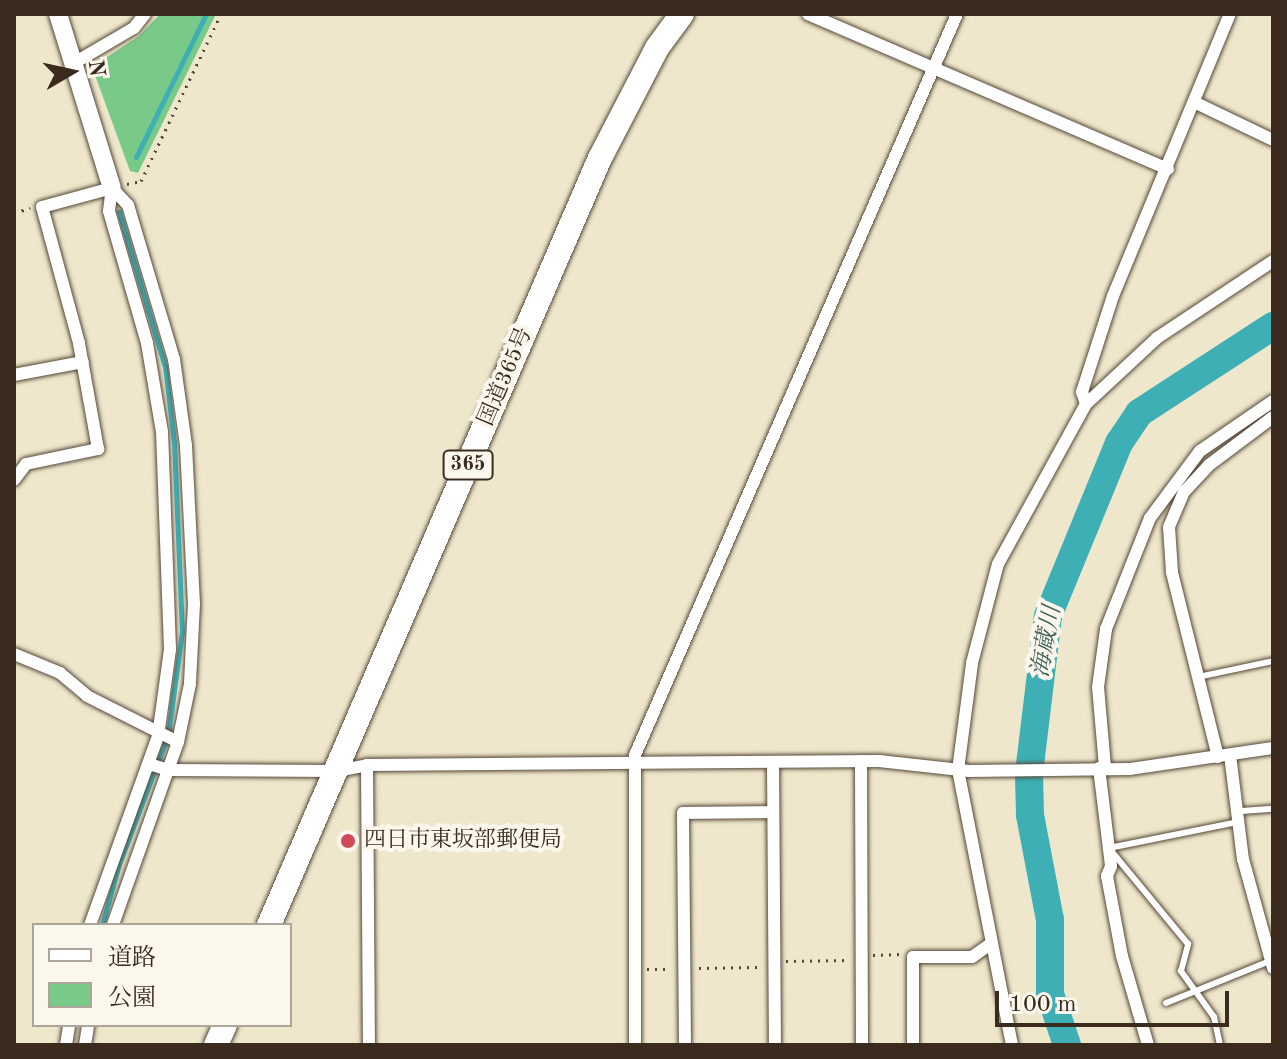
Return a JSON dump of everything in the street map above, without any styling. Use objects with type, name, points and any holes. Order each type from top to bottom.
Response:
[{"type":"highway","name":"国道365号","points":[[270,923],[600,158],[657,48],[682,14]]},
{"type":"street","points":[[58,14],[112,188],[109,211],[147,343],[162,432],[171,599],[158,736],[90,922]]},
{"type":"street","points":[[128,14],[134,28]]},
{"type":"street","points":[[74,63],[134,28],[145,14]]},
{"type":"street","points":[[808,14],[1168,169]]},
{"type":"street","points":[[635,1045],[634,764],[957,14]]},
{"type":"street","points":[[1086,404],[1082,392],[1094,349],[1230,14]]},
{"type":"street","points":[[1196,103],[1273,140]]},
{"type":"street","points":[[14,480],[26,464],[98,449],[83,362],[42,207],[112,188]]},
{"type":"street","points":[[112,188],[128,205],[156,289],[183,417],[194,604],[190,684],[178,742],[113,923]]},
{"type":"street","points":[[1012,1045],[989,945],[963,771],[972,663],[998,564],[1086,404],[1157,338],[1273,261]]},
{"type":"street","points":[[14,375],[83,362]]},
{"type":"street","points":[[1148,1045],[1122,956],[1107,876],[1109,848],[1099,768],[1101,659],[1115,601],[1150,518],[1200,451],[1273,401]]},
{"type":"street","points":[[1271,964],[1266,918],[1243,859],[1241,816],[1224,756],[1196,678],[1172,572],[1171,516],[1209,465],[1273,417]]},
{"type":"street","points":[[14,654],[60,673],[87,696],[158,736],[178,742]]},
{"type":"street","points":[[149,764],[169,770],[337,771],[367,765],[861,761],[963,771],[1099,768],[1273,748]]},
{"type":"street","points":[[861,761],[862,1045]]},
{"type":"street","points":[[773,762],[775,1045]]},
{"type":"street","points":[[367,765],[369,1045]]},
{"type":"street","points":[[685,1045],[683,813],[773,812]]},
{"type":"street","points":[[913,1045],[913,957],[972,957],[989,945]]},
{"type":"lane","points":[[1196,678],[1273,661]]},
{"type":"lane","points":[[1220,1045],[1214,1017],[1181,971],[1188,944],[1109,848],[1273,809]]},
{"type":"lane","points":[[1166,1003],[1194,990],[1271,964]]},
{"type":"path","points":[[112,188],[141,181],[221,14]]},
{"type":"green space","points":[[160,14],[216,14],[138,173],[130,171],[92,67],[139,36]]},
{"type":"waterway","points":[[136,157],[206,14]]},
{"type":"waterway","points":[[103,923],[119,864],[168,735],[182,632],[174,442],[165,367],[119,212]]},
{"type":"waterway","name":"海蔵川","points":[[1067,1045],[1050,994],[1050,920],[1030,815],[1029,773],[1048,616],[1119,443],[1139,413],[1273,326]]},
{"type":"place","name":"四日市東坂部郵便局","points":[[348,841]]}]
